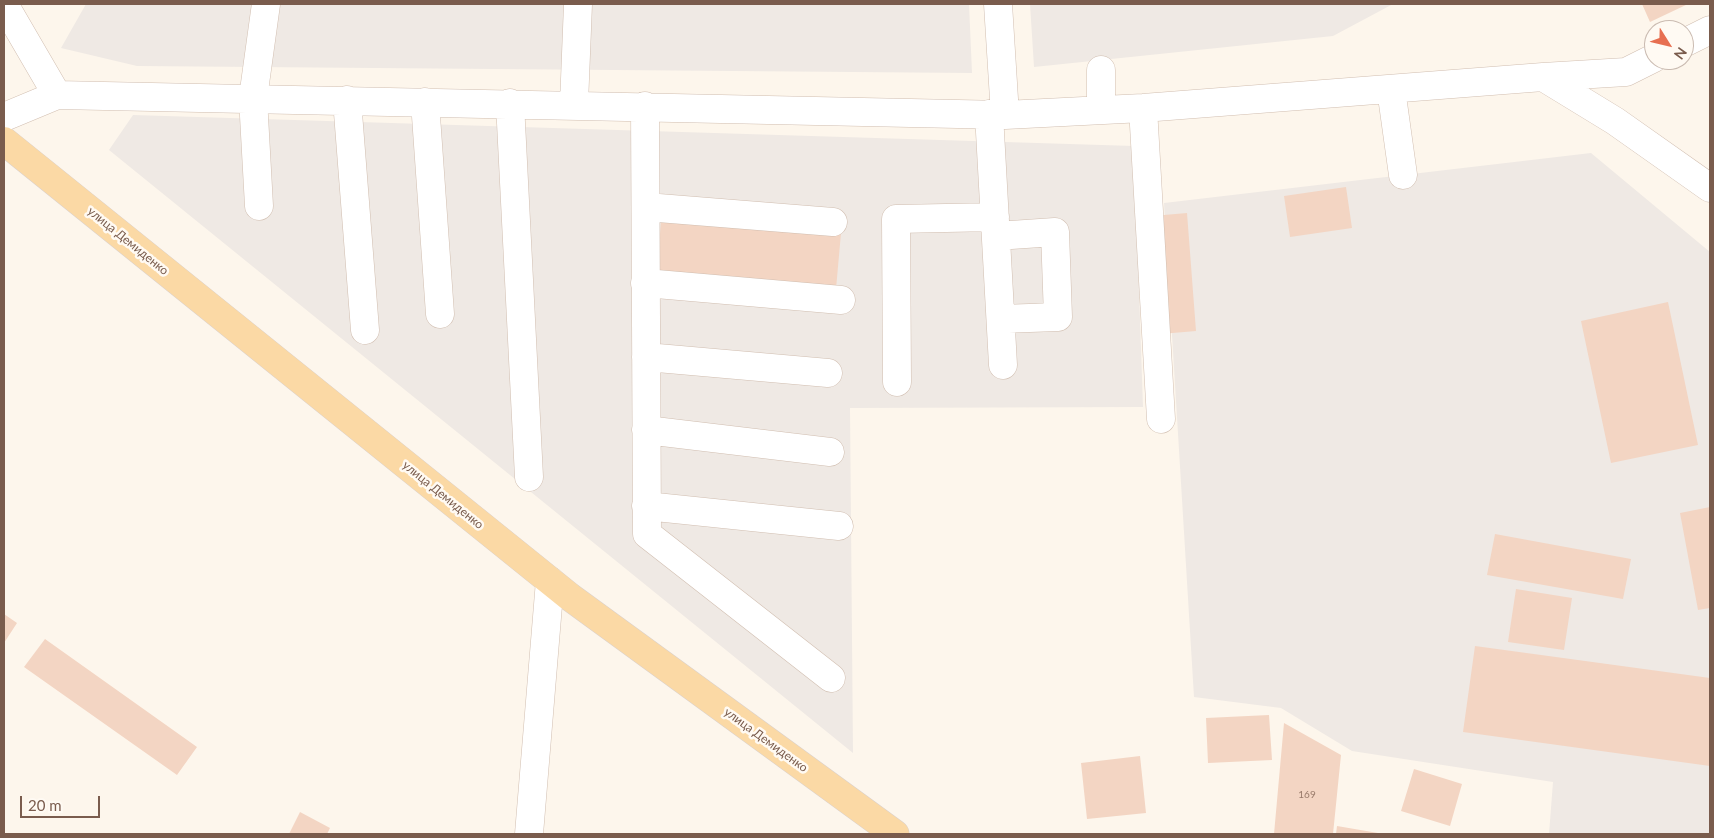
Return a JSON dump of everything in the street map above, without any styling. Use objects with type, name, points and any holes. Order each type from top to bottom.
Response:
[{"type":"main road","name":"улица Демиденко","points":[[4,141],[550,581],[895,834]]},
{"type":"lane","points":[[4,4],[57,95]]},
{"type":"lane","points":[[259,206],[253,98],[266,4]]},
{"type":"lane","points":[[574,104],[578,4]]},
{"type":"lane","points":[[998,4],[995,227],[1003,365]]},
{"type":"lane","points":[[1694,38],[1710,30]]},
{"type":"lane","points":[[4,116],[57,95],[997,114],[1143,108],[1543,76],[1626,72],[1644,63]]},
{"type":"lane","points":[[1101,70],[1101,110]]},
{"type":"lane","points":[[1543,76],[1615,121],[1710,188]]},
{"type":"lane","points":[[1392,89],[1403,175]]},
{"type":"lane","points":[[347,100],[365,330]]},
{"type":"lane","points":[[425,102],[440,314]]},
{"type":"lane","points":[[510,103],[529,477]]},
{"type":"lane","points":[[645,106],[647,534],[831,678]]},
{"type":"lane","points":[[1143,108],[1160,419]]},
{"type":"lane","points":[[646,207],[833,222]]},
{"type":"lane","points":[[897,382],[896,220],[1055,232],[1058,317],[1000,319]]},
{"type":"lane","points":[[646,283],[841,300]]},
{"type":"lane","points":[[646,357],[828,373]]},
{"type":"lane","points":[[646,430],[830,452]]},
{"type":"lane","points":[[646,506],[839,526]]},
{"type":"lane","points":[[529,834],[550,581]]},
{"type":"shaded area","points":[[86,4],[969,4],[972,73],[137,66],[61,48]]},
{"type":"shaded area","points":[[1030,4],[1393,4],[1333,36],[1034,67]]},
{"type":"shaded area","points":[[133,115],[1134,146],[1143,407],[850,408],[853,753],[109,150]]},
{"type":"shaded area","points":[[1591,153],[1710,252],[1710,834],[1549,834],[1553,782],[1352,751],[1281,708],[1194,697],[1164,203]]},
{"type":"building","points":[[1642,4],[1688,4],[1654,20],[1649,20]]},
{"type":"building","points":[[1346,187],[1352,228],[1290,237],[1284,196]]},
{"type":"building","points":[[1187,213],[1196,331],[1161,334],[1152,216]]},
{"type":"building","points":[[661,220],[841,233],[836,289],[657,276]]},
{"type":"building","points":[[1668,302],[1698,445],[1611,463],[1581,321]]},
{"type":"building","points":[[1710,507],[1710,608],[1698,610],[1680,513]]},
{"type":"building","points":[[1495,534],[1631,559],[1623,599],[1487,575]]},
{"type":"building","points":[[1516,589],[1572,598],[1564,650],[1508,642]]},
{"type":"building","points":[[4,614],[17,623],[4,643]]},
{"type":"building","points":[[45,639],[197,747],[177,775],[24,667]]},
{"type":"building","points":[[1475,646],[1710,678],[1710,766],[1463,732]]},
{"type":"building","points":[[1269,715],[1272,760],[1208,763],[1206,718]]},
{"type":"building","points":[[1284,723],[1341,755],[1333,834],[1274,834]]},
{"type":"building","points":[[1140,756],[1146,813],[1087,819],[1081,763]]},
{"type":"building","points":[[1414,769],[1462,784],[1450,826],[1401,811]]},
{"type":"building","points":[[300,812],[330,828],[327,834],[289,834]]},
{"type":"building","points":[[1337,826],[1378,833],[1378,834],[1336,834]]}]
